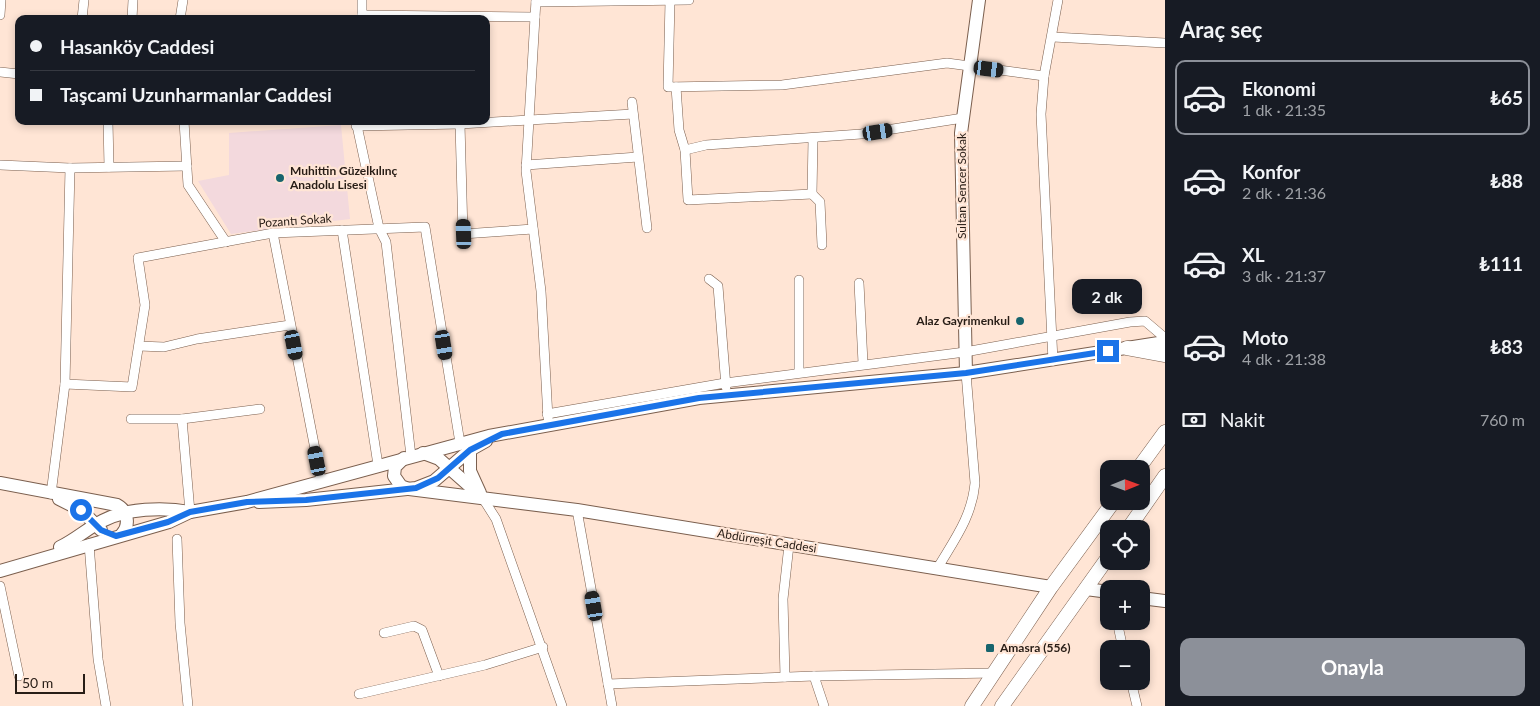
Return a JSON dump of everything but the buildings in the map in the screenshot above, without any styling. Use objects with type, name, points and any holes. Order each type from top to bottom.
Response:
[{"type":"main road","name":"Sultan Sencer Sokak","points":[[966,373],[961,133],[979,0]]},
{"type":"main road","points":[[482,497],[449,468],[434,456],[413,455],[395,467],[394,476],[401,486],[409,489],[428,484],[449,468],[465,446],[548,420],[686,400],[726,389],[966,373],[1053,361],[1165,342]]},
{"type":"main road","points":[[1127,348],[1165,355]]},
{"type":"main road","points":[[1145,460],[1165,432]]},
{"type":"main road","points":[[465,446],[472,478],[482,497]]},
{"type":"main road","name":"Abdürreşit Caddesi","points":[[83,541],[96,524],[121,509],[190,512],[247,502],[413,455],[465,446]]},
{"type":"main road","points":[[1134,520],[1165,476]]},
{"type":"main road","points":[[0,483],[121,509],[126,525],[119,535],[104,532],[81,510],[51,494]]},
{"type":"main road","name":"Abdürreşit Caddesi","points":[[247,502],[306,500],[409,489],[577,510],[1051,588]]},
{"type":"main road","points":[[81,510],[84,523],[83,541]]},
{"type":"main road","points":[[972,706],[1051,588],[1107,510]]},
{"type":"main road","name":"Abdürreşit Caddesi","points":[[0,571],[83,541],[119,535],[168,522],[190,512]]},
{"type":"main road","points":[[1002,706],[1100,569]]},
{"type":"main road","points":[[1086,589],[1100,591]]},
{"type":"main road","points":[[1150,599],[1165,601]]},
{"type":"street","points":[[82,15],[84,0]]},
{"type":"street","points":[[132,15],[133,0]]},
{"type":"street","points":[[181,15],[183,0]]},
{"type":"street","points":[[362,0],[362,15]]},
{"type":"street","points":[[675,0],[668,87],[782,85],[947,64],[1044,76]]},
{"type":"street","points":[[548,420],[541,291],[526,165],[536,1],[689,0]]},
{"type":"street","points":[[1053,361],[1041,114],[1044,76],[1053,37],[1058,0]]},
{"type":"street","points":[[0,15],[1,1]]},
{"type":"street","points":[[490,17],[535,17]]},
{"type":"street","points":[[1053,37],[1165,43]]},
{"type":"street","points":[[0,72],[15,74]]},
{"type":"street","points":[[676,87],[679,130],[685,150],[688,200],[812,194]]},
{"type":"street","points":[[632,102],[647,228]]},
{"type":"street","points":[[490,122],[633,114]]},
{"type":"street","points":[[685,150],[706,145],[813,139],[861,134],[964,118]]},
{"type":"street","points":[[108,125],[109,167]]},
{"type":"street","points":[[184,125],[188,185],[226,242]]},
{"type":"street","points":[[356,125],[379,228],[386,242],[413,455]]},
{"type":"street","points":[[460,125],[464,234],[533,229]]},
{"type":"street","points":[[813,139],[812,194],[820,202],[822,245]]},
{"type":"street","points":[[526,165],[638,157]]},
{"type":"street","points":[[0,165],[70,168],[187,166]]},
{"type":"street","points":[[51,494],[65,384],[70,168]]},
{"type":"street","name":"Pozantı Sokak","points":[[139,346],[145,305],[138,258],[273,233],[425,227],[465,446]]},
{"type":"street","points":[[342,230],[378,465]]},
{"type":"street","points":[[273,233],[321,480]]},
{"type":"street","points":[[710,279],[718,286],[726,389],[799,371],[965,352],[1145,321],[1165,338]]},
{"type":"street","points":[[799,280],[799,371]]},
{"type":"street","points":[[859,283],[862,363]]},
{"type":"street","points":[[65,384],[132,387],[139,346],[164,347],[197,339],[290,325]]},
{"type":"street","points":[[937,569],[970,515],[974,499],[975,483],[966,373]]},
{"type":"street","points":[[131,419],[182,419],[260,409]]},
{"type":"street","points":[[182,419],[190,512]]},
{"type":"street","points":[[482,497],[496,519],[543,647],[562,706]]},
{"type":"street","points":[[577,510],[612,706]]},
{"type":"street","points":[[177,539],[180,623],[188,706]]},
{"type":"street","points":[[83,541],[106,706]]},
{"type":"street","points":[[785,677],[784,599],[789,545]]},
{"type":"street","points":[[0,586],[19,676]]},
{"type":"street","points":[[384,633],[414,626],[422,630],[438,676]]},
{"type":"street","points":[[359,694],[485,665],[543,647]]},
{"type":"street","points":[[608,684],[814,676],[995,673]]},
{"type":"street","points":[[814,676],[824,706]]},
{"type":"street","points":[[1133,690],[1137,706]]},
{"type":"shaded area","name":"Muhittin Güzelkılınç Anadolu Lisesi","points":[[341,125],[350,219],[231,234],[198,181],[229,175],[229,133]]},
{"type":"place","name":"Muhittin Güzelkılınç Anadolu Lisesi","points":[[280,178]]},
{"type":"place","name":"Alaz Gayrimenkul","points":[[1020,321]]},
{"type":"place","name":"Amasra (556)","points":[[990,648]]},
{"type":"route","points":[[81,510],[101,530],[116,536],[168,522],[190,512],[247,502],[306,500],[416,488],[438,478],[470,450],[502,434],[699,398],[966,373],[1108,351]]}]
